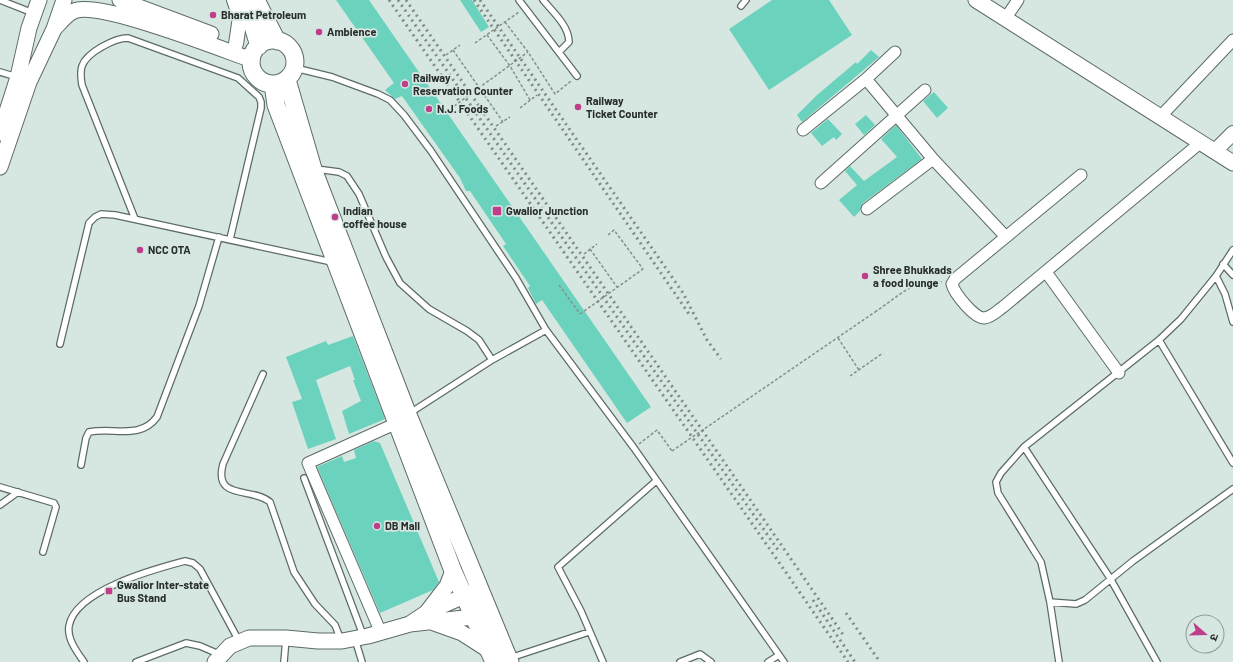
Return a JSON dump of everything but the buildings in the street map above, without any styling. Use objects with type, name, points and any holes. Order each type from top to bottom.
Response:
[{"type":"main road","points":[[120,0],[255,52]]},
{"type":"main road","points":[[245,0],[247,21],[255,52],[255,74],[266,83],[285,77]]},
{"type":"main road","points":[[256,0],[277,40]]},
{"type":"main road","points":[[976,0],[1233,163]]},
{"type":"main road","points":[[0,167],[29,82],[54,29],[71,3],[85,8],[114,13],[255,52]]},
{"type":"main road","points":[[0,132],[18,77],[36,6]]},
{"type":"main road","points":[[255,52],[267,42],[277,40],[284,43],[294,54],[276,105],[336,263],[501,658]]},
{"type":"main road","points":[[285,77],[314,169],[402,419],[453,571],[473,592]]},
{"type":"main road","points":[[430,618],[447,586],[453,571]]},
{"type":"main road","points":[[430,618],[473,592]]},
{"type":"main road","points":[[218,659],[230,646],[249,638],[286,638],[318,641],[353,639],[381,633],[430,618],[481,613]]},
{"type":"main road","points":[[430,618],[462,634],[501,658]]},
{"type":"street","points":[[234,0],[247,21],[236,44]]},
{"type":"street","points":[[1005,19],[1018,0]]},
{"type":"street","points":[[1160,117],[1233,40]]},
{"type":"street","points":[[803,130],[866,79],[895,52]]},
{"type":"street","points":[[866,79],[933,159],[1006,237]]},
{"type":"street","points":[[822,183],[925,90]]},
{"type":"street","points":[[1215,151],[1233,133]]},
{"type":"street","points":[[1082,175],[955,279],[952,284],[954,291],[975,314],[982,318],[991,316],[1200,143]]},
{"type":"street","points":[[867,209],[933,159]]},
{"type":"street","points":[[1046,272],[1119,373]]},
{"type":"street","points":[[381,633],[308,463],[402,419]]},
{"type":"lane","points":[[0,0],[36,6]]},
{"type":"lane","points":[[518,0],[577,76]]},
{"type":"lane","points":[[543,0],[566,29],[569,36],[569,42],[559,52]]},
{"type":"lane","points":[[742,6],[746,0]]},
{"type":"lane","points":[[135,219],[82,85],[81,74],[86,59],[110,42],[120,38],[128,38],[238,78],[259,97],[261,108],[230,239]]},
{"type":"lane","points":[[0,72],[18,77]]},
{"type":"lane","points":[[285,77],[332,77],[390,100],[404,115],[516,278],[546,330],[634,448],[784,662]]},
{"type":"lane","points":[[314,169],[334,170],[347,176],[359,194],[386,257],[400,283],[429,309],[467,331],[478,340],[492,360]]},
{"type":"lane","points":[[60,344],[89,223],[101,214],[135,219],[336,263]]},
{"type":"lane","points":[[81,465],[86,438],[89,432],[112,430],[135,431],[148,428],[157,417],[199,306],[219,237]]},
{"type":"lane","points":[[1059,662],[1050,602],[1041,562],[998,493],[996,482],[1000,473],[1024,448],[1160,340],[1181,319],[1216,276],[1233,250]]},
{"type":"lane","points":[[1223,264],[1233,275]]},
{"type":"lane","points":[[1216,276],[1226,294],[1233,322]]},
{"type":"lane","points":[[402,419],[492,360],[546,330]]},
{"type":"lane","points":[[1160,340],[1233,463]]},
{"type":"lane","points":[[263,374],[223,464],[221,474],[223,482],[229,489],[239,493],[264,496],[270,502],[294,572],[315,604],[335,625],[353,639]]},
{"type":"lane","points":[[1024,448],[1110,578],[1157,662]]},
{"type":"lane","points":[[304,478],[353,639],[362,662]]},
{"type":"lane","points":[[603,662],[582,611],[558,567],[656,480]]},
{"type":"lane","points":[[0,487],[50,500],[54,503],[56,507],[43,552]]},
{"type":"lane","points":[[1050,602],[1076,604],[1085,600],[1110,578],[1233,489]]},
{"type":"lane","points":[[0,505],[18,492]]},
{"type":"lane","points":[[84,662],[71,642],[69,626],[79,606],[122,581],[185,561],[193,563],[200,569],[239,641]]},
{"type":"lane","points":[[501,658],[590,632]]},
{"type":"lane","points":[[284,662],[286,638]]},
{"type":"lane","points":[[136,662],[186,643],[200,646],[218,659]]},
{"type":"lane","points":[[680,662],[700,654],[711,662]]},
{"type":"lane","points":[[768,662],[779,655]]},
{"type":"path","points":[[475,43],[524,8]]},
{"type":"path","points":[[505,22],[528,52],[554,94],[577,76]]},
{"type":"path","points":[[487,34],[510,66],[530,100]]},
{"type":"path","points":[[446,55],[460,45]]},
{"type":"path","points":[[453,50],[495,109],[502,122]]},
{"type":"path","points":[[446,112],[528,52]]},
{"type":"path","points":[[520,108],[537,96]]},
{"type":"path","points":[[496,126],[510,117]]},
{"type":"path","points":[[559,285],[580,314],[643,269],[614,230],[608,235]]},
{"type":"path","points":[[584,254],[597,244]]},
{"type":"path","points":[[590,249],[617,287]]},
{"type":"path","points":[[634,448],[657,430],[672,451],[917,284],[934,280],[952,284]]},
{"type":"path","points":[[838,338],[859,370]]},
{"type":"path","points":[[850,376],[883,353]]},
{"type":"railway","points":[[389,0],[848,662]]},
{"type":"railway","points":[[398,0],[780,553]]},
{"type":"railway","points":[[406,0],[844,636]]},
{"type":"railway","points":[[474,0],[691,317]]},
{"type":"railway","points":[[480,0],[683,293],[707,340],[721,359]]},
{"type":"railway","points":[[813,600],[855,662]]},
{"type":"railway","points":[[846,613],[880,662]]},
{"type":"place","name":"Bharat Petroleum","points":[[213,15]]},
{"type":"place","name":"Ambience","points":[[319,32]]},
{"type":"place","name":"Railway Reservation Counter","points":[[405,84]]},
{"type":"place","name":"Railway Ticket Counter","points":[[578,107]]},
{"type":"place","name":"N.J. Foods","points":[[429,109]]},
{"type":"place","name":"Gwalior Junction","points":[[497,211]]},
{"type":"place","name":"Indian coffee house","points":[[335,217]]},
{"type":"place","name":"NCC OTA","points":[[140,250]]},
{"type":"place","name":"Shree Bhukkads a food lounge","points":[[865,276]]},
{"type":"place","name":"DB Mall","points":[[377,526]]},
{"type":"place","name":"Gwalior Inter-state Bus Stand","points":[[109,591]]}]
